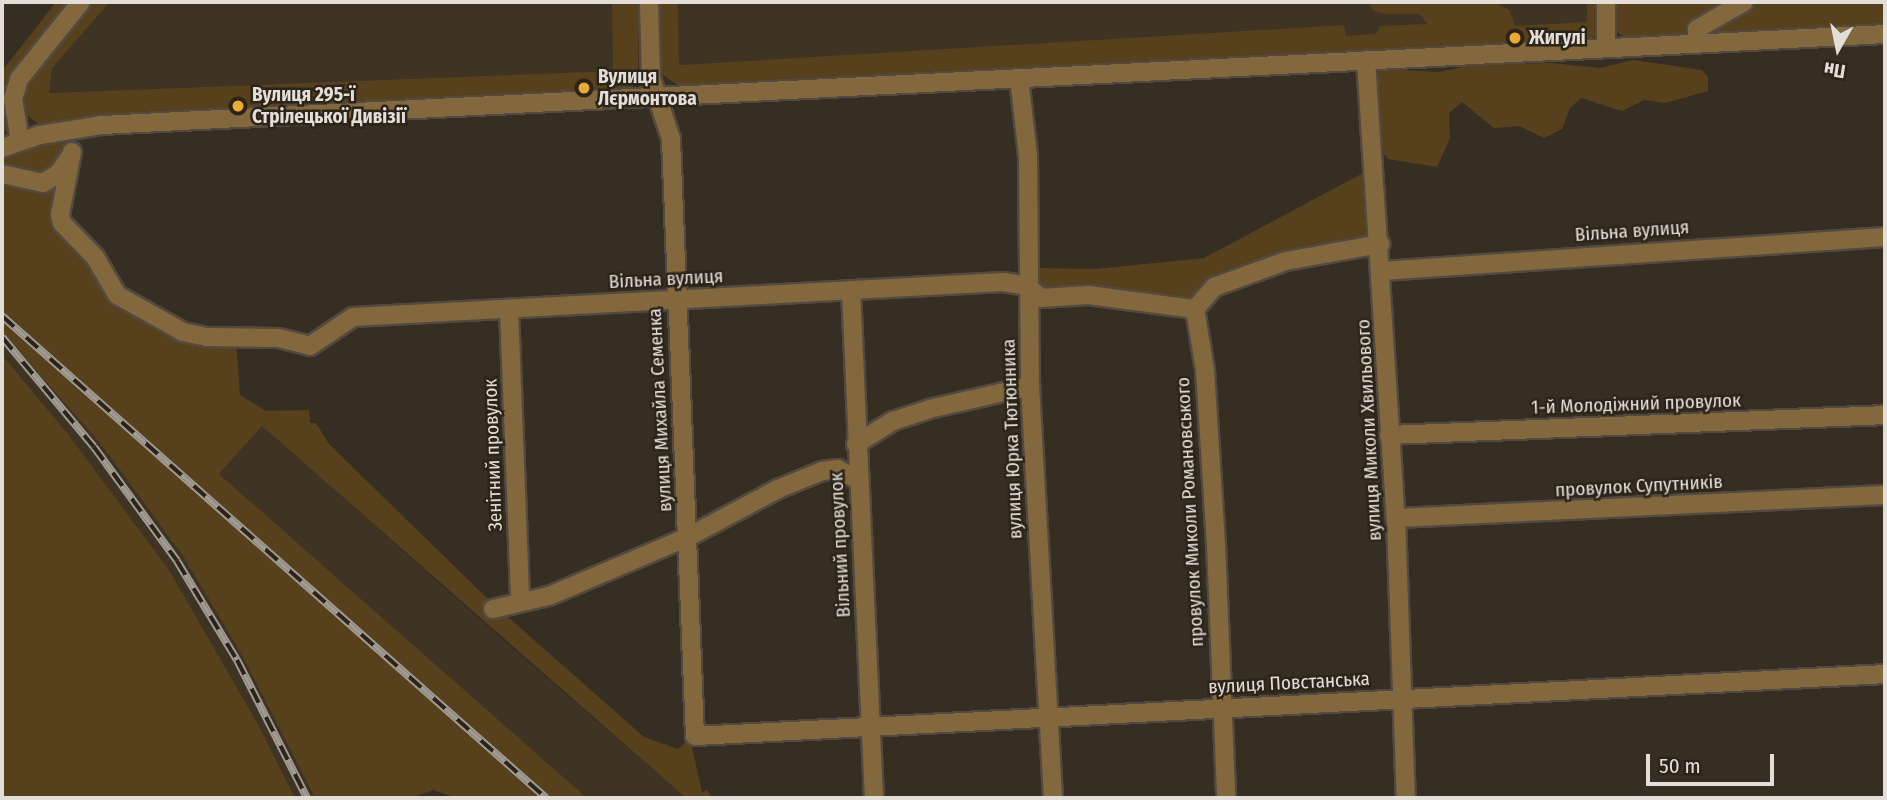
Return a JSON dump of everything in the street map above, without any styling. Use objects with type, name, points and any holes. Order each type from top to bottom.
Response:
[{"type":"street","points":[[20,141],[15,88],[81,2]]},
{"type":"street","name":"вулиця Михайла Семенка","points":[[649,2],[655,97],[671,139],[674,299],[688,537],[695,736]]},
{"type":"street","points":[[1606,2],[1606,48]]},
{"type":"street","points":[[1698,44],[1697,29],[1744,2]]},
{"type":"street","points":[[2,148],[20,141],[77,128],[1885,34]]},
{"type":"street","name":"вулиця Миколи Хвильового","points":[[1366,60],[1382,271],[1389,435],[1396,518],[1406,798]]},
{"type":"street","name":"вулиця Юрка Тютюнника","points":[[1020,78],[1028,156],[1027,286],[1030,386],[1046,717],[1053,798]]},
{"type":"street","name":"Вільна вулиця","points":[[77,128],[60,215],[66,231],[95,257],[117,295],[183,332],[206,337],[279,338],[310,346],[341,321],[354,317],[1003,282],[1027,286],[1041,298],[1088,295],[1195,309]]},
{"type":"street","name":"Вільна вулиця","points":[[2,174],[43,183],[60,173],[72,152]]},
{"type":"street","name":"Вільна вулиця","points":[[1382,271],[1885,237]]},
{"type":"street","points":[[1195,309],[1214,287],[1286,261],[1380,244]]},
{"type":"street","name":"Вільний провулок","points":[[851,290],[874,798]]},
{"type":"street","name":"Зенітний провулок","points":[[509,309],[520,600]]},
{"type":"street","name":"провулок Миколи Романовського","points":[[1195,309],[1205,370],[1226,798]]},
{"type":"street","points":[[856,444],[893,421],[929,409],[1030,386]]},
{"type":"street","name":"1-й Молодіжний провулок","points":[[1389,435],[1885,415]]},
{"type":"street","points":[[492,610],[520,600],[549,596],[688,537],[822,471],[838,469],[858,480]]},
{"type":"street","name":"провулок Супутників","points":[[1396,518],[1885,495]]},
{"type":"street","name":"вулиця Повстанська","points":[[695,736],[1885,674]]},
{"type":"shaded area","points":[[56,2],[75,2],[15,76],[9,124],[2,139],[2,71]]},
{"type":"shaded area","points":[[93,2],[110,2],[52,68],[49,93],[613,71],[612,2],[639,2],[638,80],[631,89],[40,125],[23,112],[24,83]]},
{"type":"shaded area","points":[[110,2],[612,2],[613,71],[48,93],[52,68]]},
{"type":"shaded area","points":[[659,2],[678,2],[679,65],[1344,25],[1346,36],[1376,34],[1380,26],[1427,24],[1420,14],[1384,14],[1373,10],[1368,2],[1493,2],[1509,10],[1515,26],[1587,22],[1587,2],[1600,2],[1598,34],[1589,40],[679,86],[662,74]]},
{"type":"shaded area","points":[[678,2],[1587,2],[1588,22],[1345,36],[1343,25],[679,65]]},
{"type":"shaded area","points":[[1613,2],[1732,2],[1690,35],[1628,39],[1615,31]]},
{"type":"shaded area","points":[[1754,2],[1885,2],[1885,26],[1707,34],[1708,26]]},
{"type":"shaded area","points":[[1633,60],[1702,70],[1708,77],[1708,91],[1665,103],[1644,100],[1622,111],[1581,98],[1570,108],[1562,129],[1544,138],[1519,126],[1494,128],[1462,102],[1449,113],[1450,138],[1437,167],[1388,159],[1380,149],[1376,79],[1380,69],[1439,72],[1472,65],[1551,63],[1600,68]]},
{"type":"shaded area","points":[[60,141],[67,146],[55,216],[115,297],[236,342],[240,395],[266,411],[309,410],[310,423],[316,423],[329,444],[492,603],[644,737],[678,749],[690,738],[702,792],[707,790],[712,798],[686,798],[262,426],[219,474],[587,798],[552,798],[2,311],[2,158]]},
{"type":"shaded area","points":[[1367,171],[1369,233],[1364,240],[1193,302],[1055,296],[1035,285],[1033,268],[1095,269],[1204,258]]},
{"type":"shaded area","points":[[2,311],[552,798],[539,798],[507,770],[2,320]]},
{"type":"shaded area","points":[[2,320],[539,798],[457,798],[433,790],[411,798],[315,798],[242,655],[183,556],[100,443],[2,332]]},
{"type":"shaded area","points":[[2,332],[100,443],[183,556],[242,655],[315,798],[295,798],[260,728],[169,570],[68,434],[2,355]]},
{"type":"shaded area","points":[[2,355],[68,434],[169,570],[260,728],[295,798],[2,798]]},
{"type":"shaded area","points":[[263,426],[499,637],[686,798],[587,798],[219,474]]},
{"type":"railway","points":[[2,316],[546,798]]},
{"type":"railway","points":[[2,337],[94,447],[177,561],[237,660],[307,798]]},
{"type":"place","name":"Жигулі","points":[[1515,38]]},
{"type":"place","name":"Вулиця Лєрмонтова","points":[[584,88]]},
{"type":"place","name":"Вулиця 295-ї Стрілецької Дивізії","points":[[238,106]]}]
